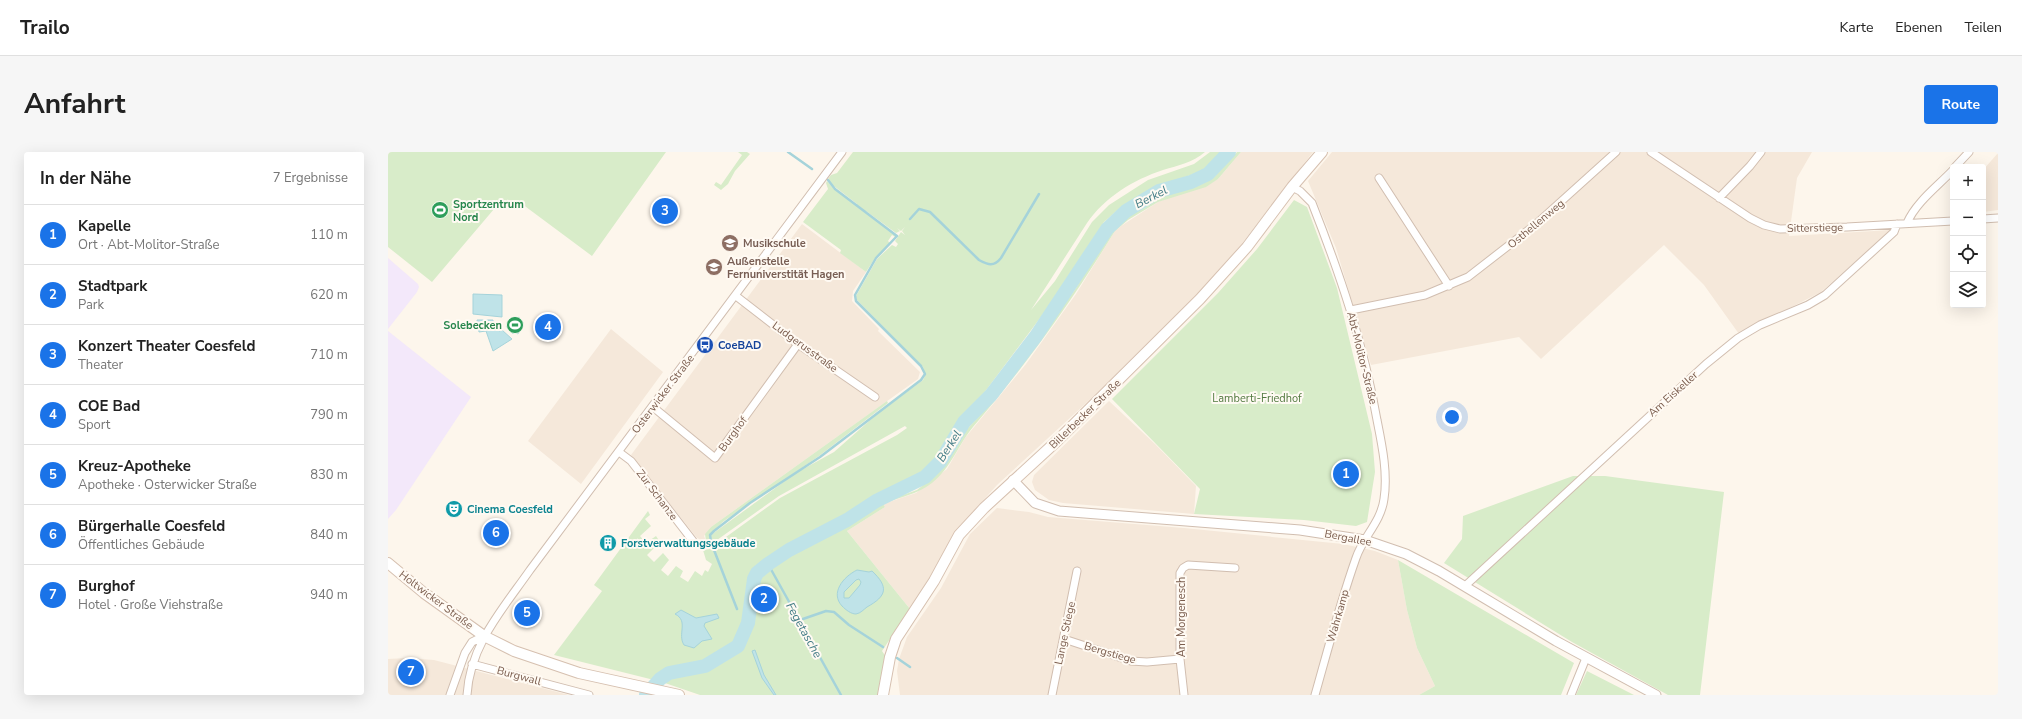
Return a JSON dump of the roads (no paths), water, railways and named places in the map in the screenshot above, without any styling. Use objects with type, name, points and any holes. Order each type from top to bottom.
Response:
[{"type":"main road","name":"Billerbecker Straße","points":[[883,695],[890,657],[896,639],[934,581],[959,535],[984,508],[1084,414],[1200,299],[1247,247],[1292,187],[1322,152]]},
{"type":"main road","name":"Holtwicker Straße","points":[[388,563],[424,593],[484,636],[540,661],[579,673],[679,695]]},
{"type":"street","name":"Osterwicker Straße","points":[[484,636],[530,570],[842,152]]},
{"type":"street","name":"Osthellenweg","points":[[1351,310],[1426,295],[1468,277],[1491,261],[1535,225],[1616,152]]},
{"type":"street","name":"Sitterstiege","points":[[1653,152],[1750,218],[1780,229],[1950,221]]},
{"type":"street","points":[[1719,198],[1750,166],[1761,152]]},
{"type":"street","points":[[1958,164],[1970,152]]},
{"type":"street","points":[[1907,223],[1910,216],[1920,204],[1950,173]]},
{"type":"street","points":[[1379,178],[1449,286]]},
{"type":"street","name":"Abt-Molitor-Straße","points":[[1292,187],[1304,194],[1312,203],[1351,310],[1368,373],[1381,443],[1384,470],[1384,500],[1375,526],[1365,540]]},
{"type":"street","points":[[1986,219],[1998,218]]},
{"type":"street","name":"Am Eiskeller","points":[[1465,586],[1706,364],[1738,338],[1825,295],[1894,232],[1896,224]]},
{"type":"street","name":"Ludgerusstraße","points":[[736,296],[798,344],[875,397]]},
{"type":"street","name":"Burghof","points":[[653,407],[715,458],[798,344]]},
{"type":"street","name":"Zur Schanze","points":[[619,452],[631,460],[693,541]]},
{"type":"street","name":"Bergallee","points":[[1013,480],[1035,503],[1059,511],[1325,532],[1365,540],[1406,554],[1465,586],[1586,658],[1656,695]]},
{"type":"street","name":"Wahrkamp","points":[[1315,695],[1348,581],[1358,553],[1365,540]]},
{"type":"street","name":"Am Morgenesch","points":[[1184,695],[1180,659],[1180,573],[1183,568],[1197,565],[1235,568]]},
{"type":"street","name":"Lange Stiege","points":[[1052,695],[1077,571]]},
{"type":"street","points":[[467,695],[472,664],[484,636]]},
{"type":"street","points":[[450,695],[465,653],[472,642],[484,636]]},
{"type":"street","name":"Bergstiege","points":[[1064,639],[1131,661],[1148,662],[1180,659]]},
{"type":"street","points":[[1571,695],[1586,658]]},
{"type":"street","name":"Burgwall","points":[[472,664],[589,695]]},
{"type":"water","points":[[473,294],[502,295],[502,317],[473,314]]},
{"type":"water","name":"Solebecken","points":[[519,317],[523,323],[516,330],[519,332],[518,334],[515,332],[513,334],[506,326]]},
{"type":"water","points":[[477,320],[493,320],[493,325],[498,326],[499,331],[502,330],[512,339],[493,351],[486,331],[479,332]]},
{"type":"water","points":[[857,570],[872,571],[883,587],[882,595],[879,599],[856,614],[849,612],[842,606],[837,596],[843,581]],"holes":[[[859,579],[861,582],[849,598],[844,598],[844,592],[856,580]]]},
{"type":"water","points":[[681,610],[696,618],[717,614],[719,618],[705,623],[704,626],[712,639],[702,641],[694,648],[684,645],[682,641],[681,620],[675,614]]},
{"type":"water","points":[[755,650],[764,675],[776,695],[774,695],[762,678],[752,651]]},
{"type":"waterway","points":[[788,152],[812,169]]},
{"type":"waterway","name":"Berkel","points":[[646,695],[660,679],[669,673],[705,666],[738,646],[748,623],[754,579],[757,573],[768,564],[789,550],[847,520],[876,501],[925,477],[940,462],[964,422],[991,395],[1036,336],[1107,229],[1126,211],[1159,191],[1191,182],[1208,174],[1229,152]]},
{"type":"waterway","points":[[711,542],[710,535],[714,531],[750,503],[820,457],[921,380],[925,374],[921,366],[856,301],[855,295],[876,258],[897,236],[835,189],[828,180]]},
{"type":"waterway","points":[[910,219],[919,209],[930,212],[979,260],[988,264],[993,264],[1001,258],[1039,194]]},
{"type":"waterway","points":[[714,550],[737,609]]},
{"type":"waterway","name":"Fegetasche","points":[[768,564],[841,695]]},
{"type":"waterway","points":[[800,620],[826,611],[834,612],[849,625],[883,647]]},
{"type":"waterway","points":[[897,658],[910,667]]},
{"type":"place","name":"Sportzentrum Nord","points":[[440,210]]},
{"type":"place","name":"Konzert Theater Coesfeld","points":[[665,211]]},
{"type":"place","name":"Musikschule","points":[[730,243]]},
{"type":"place","name":"Außenstelle Fernuniverstität Hagen","points":[[714,267]]},
{"type":"place","name":"Solebecken","points":[[515,325]]},
{"type":"place","name":"COE Bad","points":[[548,327]]},
{"type":"place","name":"CoeBAD","points":[[705,345]]},
{"type":"place","name":"Kapelle","points":[[1346,474]]},
{"type":"place","name":"Cinema Coesfeld","points":[[454,509]]},
{"type":"place","name":"Bürgerhalle Coesfeld","points":[[496,533]]},
{"type":"place","name":"Forstverwaltungsgebäude","points":[[608,543]]},
{"type":"place","name":"Stadtpark","points":[[764,599]]},
{"type":"place","name":"Kreuz-Apotheke","points":[[527,613]]},
{"type":"place","name":"Burghof","points":[[411,672]]},
{"type":"park label","name":"Lamberti-Friedhof","points":[[1257,398]]}]
